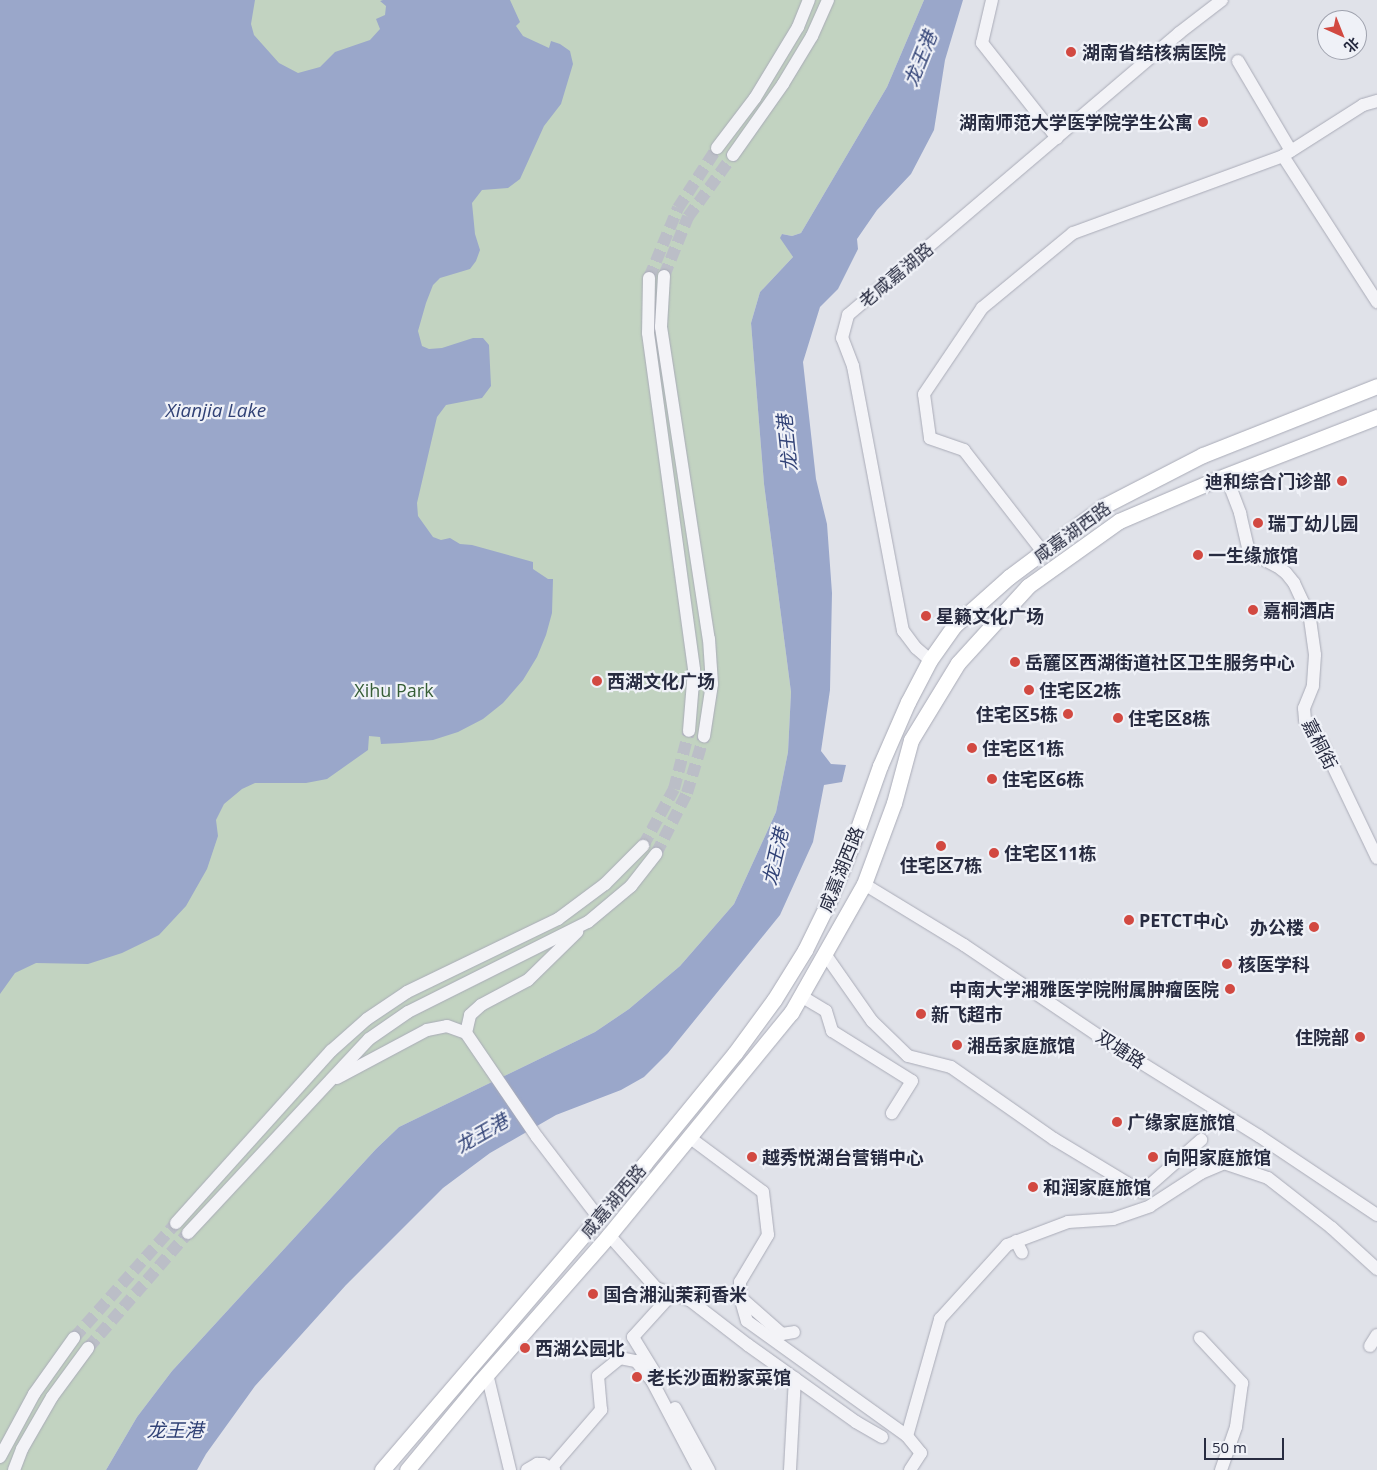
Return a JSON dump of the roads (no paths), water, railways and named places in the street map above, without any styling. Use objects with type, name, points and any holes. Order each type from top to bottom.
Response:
[{"type":"main road","name":"咸嘉湖西路","points":[[382,1470],[599,1218],[734,1053],[774,1000],[805,950],[829,901],[893,734],[930,660],[954,626],[1009,577],[1104,506],[1202,454],[1377,386]]},
{"type":"main road","name":"咸嘉湖西路","points":[[407,1470],[487,1374],[609,1235],[791,1013],[864,884],[894,802],[912,740],[958,663],[1028,586],[1119,521],[1226,476],[1377,417]]},
{"type":"street","points":[[717,148],[760,91],[798,27],[809,0]]},
{"type":"street","points":[[733,155],[783,84],[812,36],[828,0]]},
{"type":"street","points":[[992,0],[982,43],[1057,138]]},
{"type":"street","name":"老咸嘉湖路","points":[[930,660],[916,648],[903,631],[853,366],[842,338],[848,315],[1179,34],[1222,0]]},
{"type":"street","points":[[1238,61],[1287,154],[1377,302]]},
{"type":"street","points":[[1043,552],[964,450],[930,438],[924,394],[982,308],[1073,233],[1287,154],[1362,105],[1377,101]]},
{"type":"street","points":[[664,276],[661,327],[709,639],[712,684],[704,736]]},
{"type":"street","points":[[649,278],[648,333],[694,670],[689,731]]},
{"type":"street","name":"嘉桐街","points":[[1226,476],[1240,513],[1249,552],[1277,566],[1286,573],[1297,588],[1304,604],[1312,627],[1315,655],[1313,686],[1304,708],[1305,720],[1320,739],[1377,858]]},
{"type":"street","points":[[176,1223],[331,1051],[367,1019],[407,992],[558,919],[605,884],[643,846]]},
{"type":"street","points":[[466,1033],[470,1015],[481,1005],[528,980],[588,922],[631,886],[656,854]]},
{"type":"street","name":"双塘路","points":[[864,884],[964,946],[1111,1044],[1259,1136],[1377,1215]]},
{"type":"street","points":[[188,1233],[369,1039],[408,1012],[588,922]]},
{"type":"street","points":[[825,954],[872,1021],[908,1056],[951,1067],[1054,1139],[1142,1192],[1201,1140]]},
{"type":"street","points":[[801,996],[826,1011],[832,1031],[912,1081],[892,1113]]},
{"type":"street","points":[[326,1084],[428,1030],[447,1026],[466,1033],[538,1137],[599,1218]]},
{"type":"street","points":[[689,1137],[763,1192],[768,1235],[740,1282],[740,1297],[747,1321],[907,1436],[921,1453],[910,1470]]},
{"type":"street","points":[[907,1436],[940,1319],[1007,1245],[1068,1222],[1113,1219],[1150,1206],[1201,1173],[1224,1163],[1268,1178],[1332,1228],[1377,1269]]},
{"type":"street","points":[[609,1235],[656,1288],[691,1301],[794,1378],[856,1422],[882,1437]]},
{"type":"street","points":[[1016,1241],[1022,1253]]},
{"type":"street","points":[[672,1294],[634,1337],[709,1470]]},
{"type":"street","points":[[740,1297],[782,1334],[794,1332]]},
{"type":"street","points":[[1370,1346],[1377,1335]]},
{"type":"street","points":[[0,1457],[34,1394],[74,1338]]},
{"type":"street","points":[[1200,1338],[1242,1383],[1236,1427],[1221,1470]]},
{"type":"street","points":[[14,1470],[22,1449],[52,1397],[88,1348]]},
{"type":"street","points":[[527,1470],[537,1464],[543,1464],[553,1469],[601,1410],[598,1376],[620,1358],[636,1361],[652,1381],[699,1470]]},
{"type":"street","points":[[487,1374],[510,1470]]},
{"type":"street","points":[[790,1470],[794,1378]]},
{"type":"water","name":"Xianjia Lake","points":[[0,0],[255,0],[251,24],[254,35],[279,63],[298,73],[320,67],[335,52],[370,40],[380,29],[376,19],[385,15],[386,6],[380,1],[510,0],[520,22],[516,26],[523,36],[549,48],[551,41],[560,44],[570,51],[573,64],[561,104],[544,126],[520,179],[508,188],[482,190],[472,203],[475,234],[480,250],[476,261],[470,269],[440,278],[433,285],[418,331],[422,346],[429,349],[442,348],[473,338],[483,338],[489,345],[491,386],[482,398],[446,405],[437,417],[417,503],[418,516],[433,537],[441,540],[450,538],[460,544],[472,545],[533,562],[533,569],[548,579],[553,579],[552,613],[546,635],[537,657],[523,680],[503,703],[483,719],[458,732],[433,740],[381,744],[380,737],[369,736],[368,750],[327,779],[306,783],[255,783],[242,789],[224,804],[216,820],[218,836],[207,869],[186,906],[159,935],[122,953],[88,964],[36,963],[15,973],[0,994]]},
{"type":"water","name":"龙王港","points":[[924,0],[963,0],[945,60],[934,130],[911,174],[877,210],[857,239],[858,249],[838,289],[820,307],[803,362],[816,479],[827,524],[832,593],[830,690],[821,751],[831,764],[846,765],[842,782],[824,785],[813,842],[780,915],[668,1053],[644,1077],[621,1090],[556,1115],[490,1153],[443,1188],[346,1285],[255,1386],[206,1454],[197,1470],[106,1470],[137,1417],[172,1371],[376,1149],[399,1127],[595,1032],[629,1009],[680,966],[734,904],[776,812],[788,752],[791,692],[764,484],[751,323],[760,292],[793,257],[780,238],[782,234],[792,236],[801,233],[887,87]]},
{"type":"tunnel","points":[[649,278],[678,208],[717,148]]},
{"type":"tunnel","points":[[664,276],[688,217],[733,155]]},
{"type":"tunnel","points":[[643,846],[674,789],[689,731]]},
{"type":"tunnel","points":[[656,854],[687,793],[704,736]]},
{"type":"tunnel","points":[[74,1338],[176,1223]]},
{"type":"tunnel","points":[[88,1348],[188,1233]]},
{"type":"place","name":"湖南省结核病医院","points":[[1071,52]]},
{"type":"place","name":"湖南师范大学医学院学生公寓","points":[[1203,122]]},
{"type":"place","name":"迪和综合门诊部","points":[[1342,481]]},
{"type":"place","name":"瑞丁幼儿园","points":[[1258,523]]},
{"type":"place","name":"一生缘旅馆","points":[[1198,555]]},
{"type":"place","name":"嘉桐酒店","points":[[1253,610]]},
{"type":"place","name":"星籁文化广场","points":[[926,616]]},
{"type":"place","name":"岳麓区西湖街道社区卫生服务中心","points":[[1015,662]]},
{"type":"place","name":"西湖文化广场","points":[[597,681]]},
{"type":"place","name":"住宅区2栋","points":[[1029,690]]},
{"type":"place","name":"住宅区5栋","points":[[1068,714]]},
{"type":"place","name":"住宅区8栋","points":[[1118,718]]},
{"type":"place","name":"住宅区1栋","points":[[972,748]]},
{"type":"place","name":"住宅区6栋","points":[[992,779]]},
{"type":"place","name":"住宅区7栋","points":[[941,846]]},
{"type":"place","name":"住宅区11栋","points":[[994,853]]},
{"type":"place","name":"PETCT中心","points":[[1129,920]]},
{"type":"place","name":"办公楼","points":[[1314,927]]},
{"type":"place","name":"核医学科","points":[[1227,964]]},
{"type":"place","name":"中南大学湘雅医学院附属肿瘤医院","points":[[1230,989]]},
{"type":"place","name":"新飞超市","points":[[921,1014]]},
{"type":"place","name":"住院部","points":[[1360,1037]]},
{"type":"place","name":"湘岳家庭旅馆","points":[[957,1045]]},
{"type":"place","name":"广缘家庭旅馆","points":[[1117,1122]]},
{"type":"place","name":"越秀悦湖台营销中心","points":[[752,1157]]},
{"type":"place","name":"向阳家庭旅馆","points":[[1153,1157]]},
{"type":"place","name":"和润家庭旅馆","points":[[1033,1187]]},
{"type":"place","name":"国合湘汕茉莉香米","points":[[593,1294]]},
{"type":"place","name":"西湖公园北","points":[[525,1348]]},
{"type":"place","name":"老长沙面粉家菜馆","points":[[637,1377]]},
{"type":"park label","name":"Xihu Park","points":[[394,690]]}]
